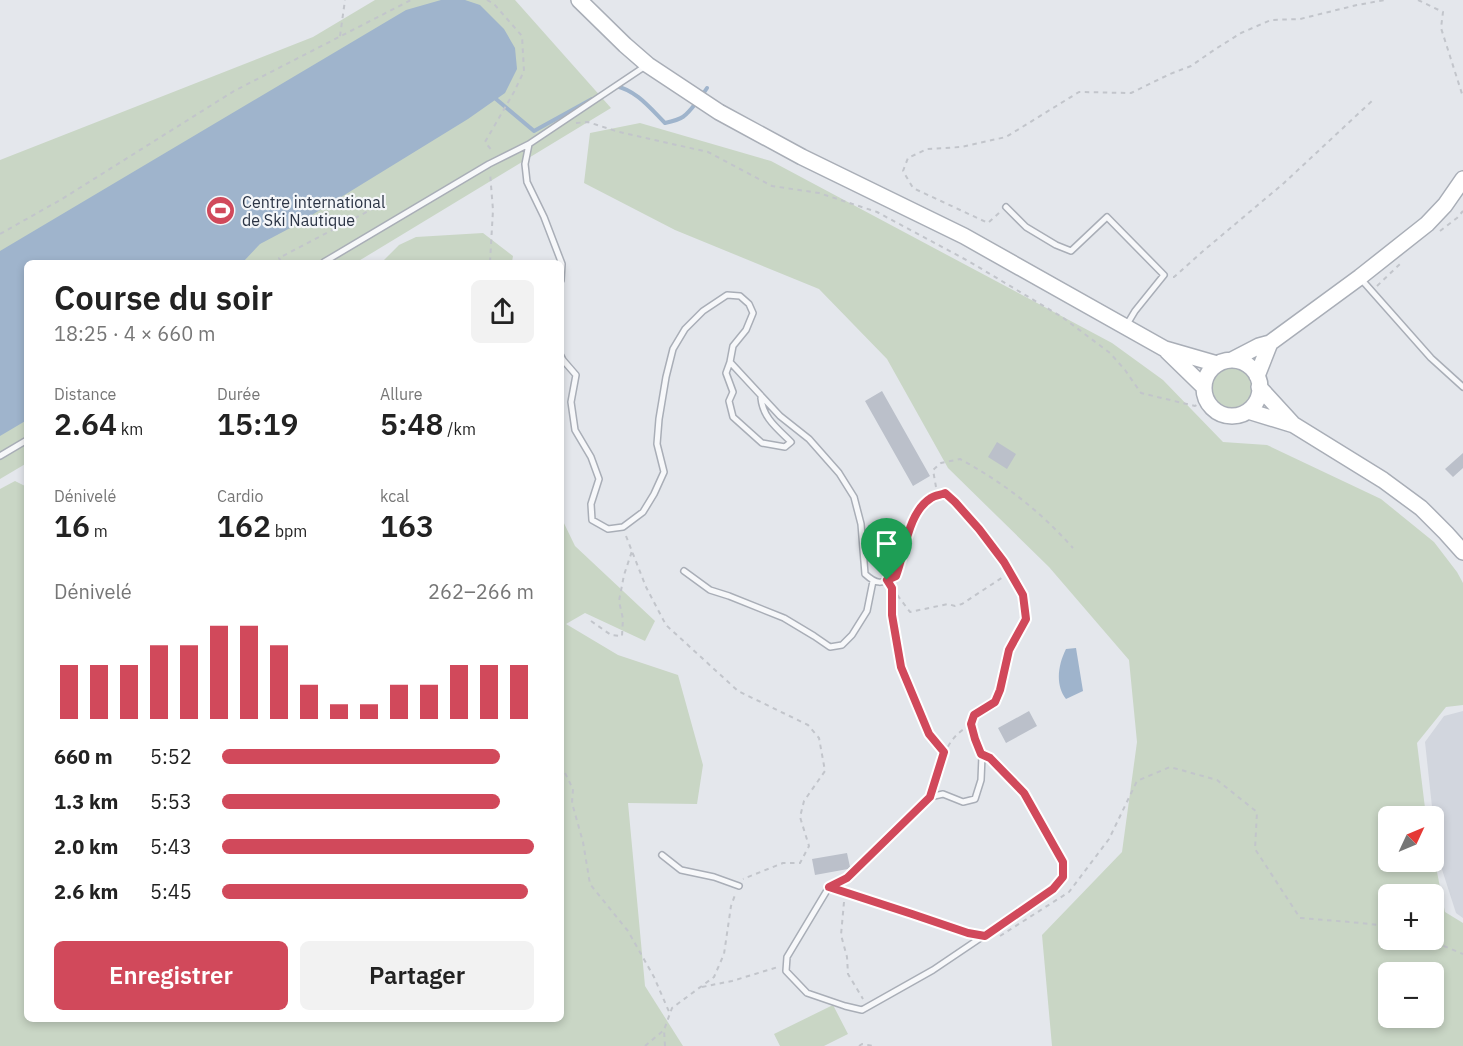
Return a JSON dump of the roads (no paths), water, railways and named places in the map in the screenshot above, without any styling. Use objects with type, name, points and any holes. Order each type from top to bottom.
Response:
[{"type":"main road","points":[[579,0],[648,64],[719,112],[802,157],[964,236],[1165,349],[1225,362],[1242,362],[1250,367],[1258,381],[1294,425]]},
{"type":"main road","points":[[1205,393],[1208,373],[1225,362],[1270,343],[1360,277],[1427,224],[1445,205],[1463,179]]},
{"type":"main road","points":[[1165,349],[1205,393],[1214,410],[1224,415],[1236,416],[1248,411],[1256,402],[1259,392],[1258,381],[1270,343]]},
{"type":"main road","points":[[1248,411],[1294,425],[1401,493],[1421,508],[1463,552]]},
{"type":"lane","points":[[327,260],[499,158],[529,144],[648,64]]},
{"type":"lane","points":[[529,144],[525,164],[527,182],[544,217],[560,260]]},
{"type":"lane","points":[[1006,207],[1026,227],[1071,251],[1107,217],[1164,275],[1135,311],[1126,327]]},
{"type":"lane","points":[[1360,277],[1431,358],[1463,387]]},
{"type":"lane","points":[[564,360],[576,375],[571,402],[575,430],[591,457],[599,479],[591,504],[592,520],[608,529],[623,527],[643,512],[654,494],[664,472],[657,444],[659,419],[673,349],[685,329],[703,311],[727,295],[740,296],[749,303],[753,314],[746,330],[733,346],[726,373],[733,392],[729,401],[733,417],[762,443],[785,447],[790,442],[762,410],[760,396]]},
{"type":"lane","points":[[730,362],[760,396],[780,416],[809,439],[839,473],[854,497],[861,524],[865,574],[873,581],[883,582],[896,576],[918,510],[931,497],[945,493],[979,529],[1004,562],[1023,595],[1026,619],[1009,650],[995,702],[974,715],[971,724],[981,754],[981,780],[975,798],[963,802],[943,794],[930,797],[847,878],[829,887],[787,957],[786,971],[807,993],[862,1010],[933,970],[985,936],[1053,889],[1063,877],[1063,862],[1024,793],[990,758],[981,754]]},
{"type":"lane","points":[[0,456],[24,442]]},
{"type":"lane","points":[[684,571],[710,590],[784,618],[830,647],[842,645],[852,635],[867,611],[873,581]]},
{"type":"lane","points":[[662,855],[681,870],[714,877],[739,886]]},
{"type":"lane","points":[[829,887],[968,933],[985,936]]},
{"type":"water","points":[[441,0],[465,0],[480,5],[504,29],[515,48],[517,69],[505,93],[468,119],[294,226],[260,244],[245,260],[24,260],[24,422],[0,436],[0,251],[406,10]]},
{"type":"water","points":[[1076,648],[1083,691],[1066,699],[1059,681],[1061,662],[1066,649]]},
{"type":"waterway","points":[[615,86],[630,91],[665,123],[683,117],[696,103]]},
{"type":"waterway","points":[[701,97],[707,88]]},
{"type":"waterway","points":[[496,99],[534,131],[592,99]]},
{"type":"place","name":"Centre international de Ski Nautique","points":[[221,211]]}]
